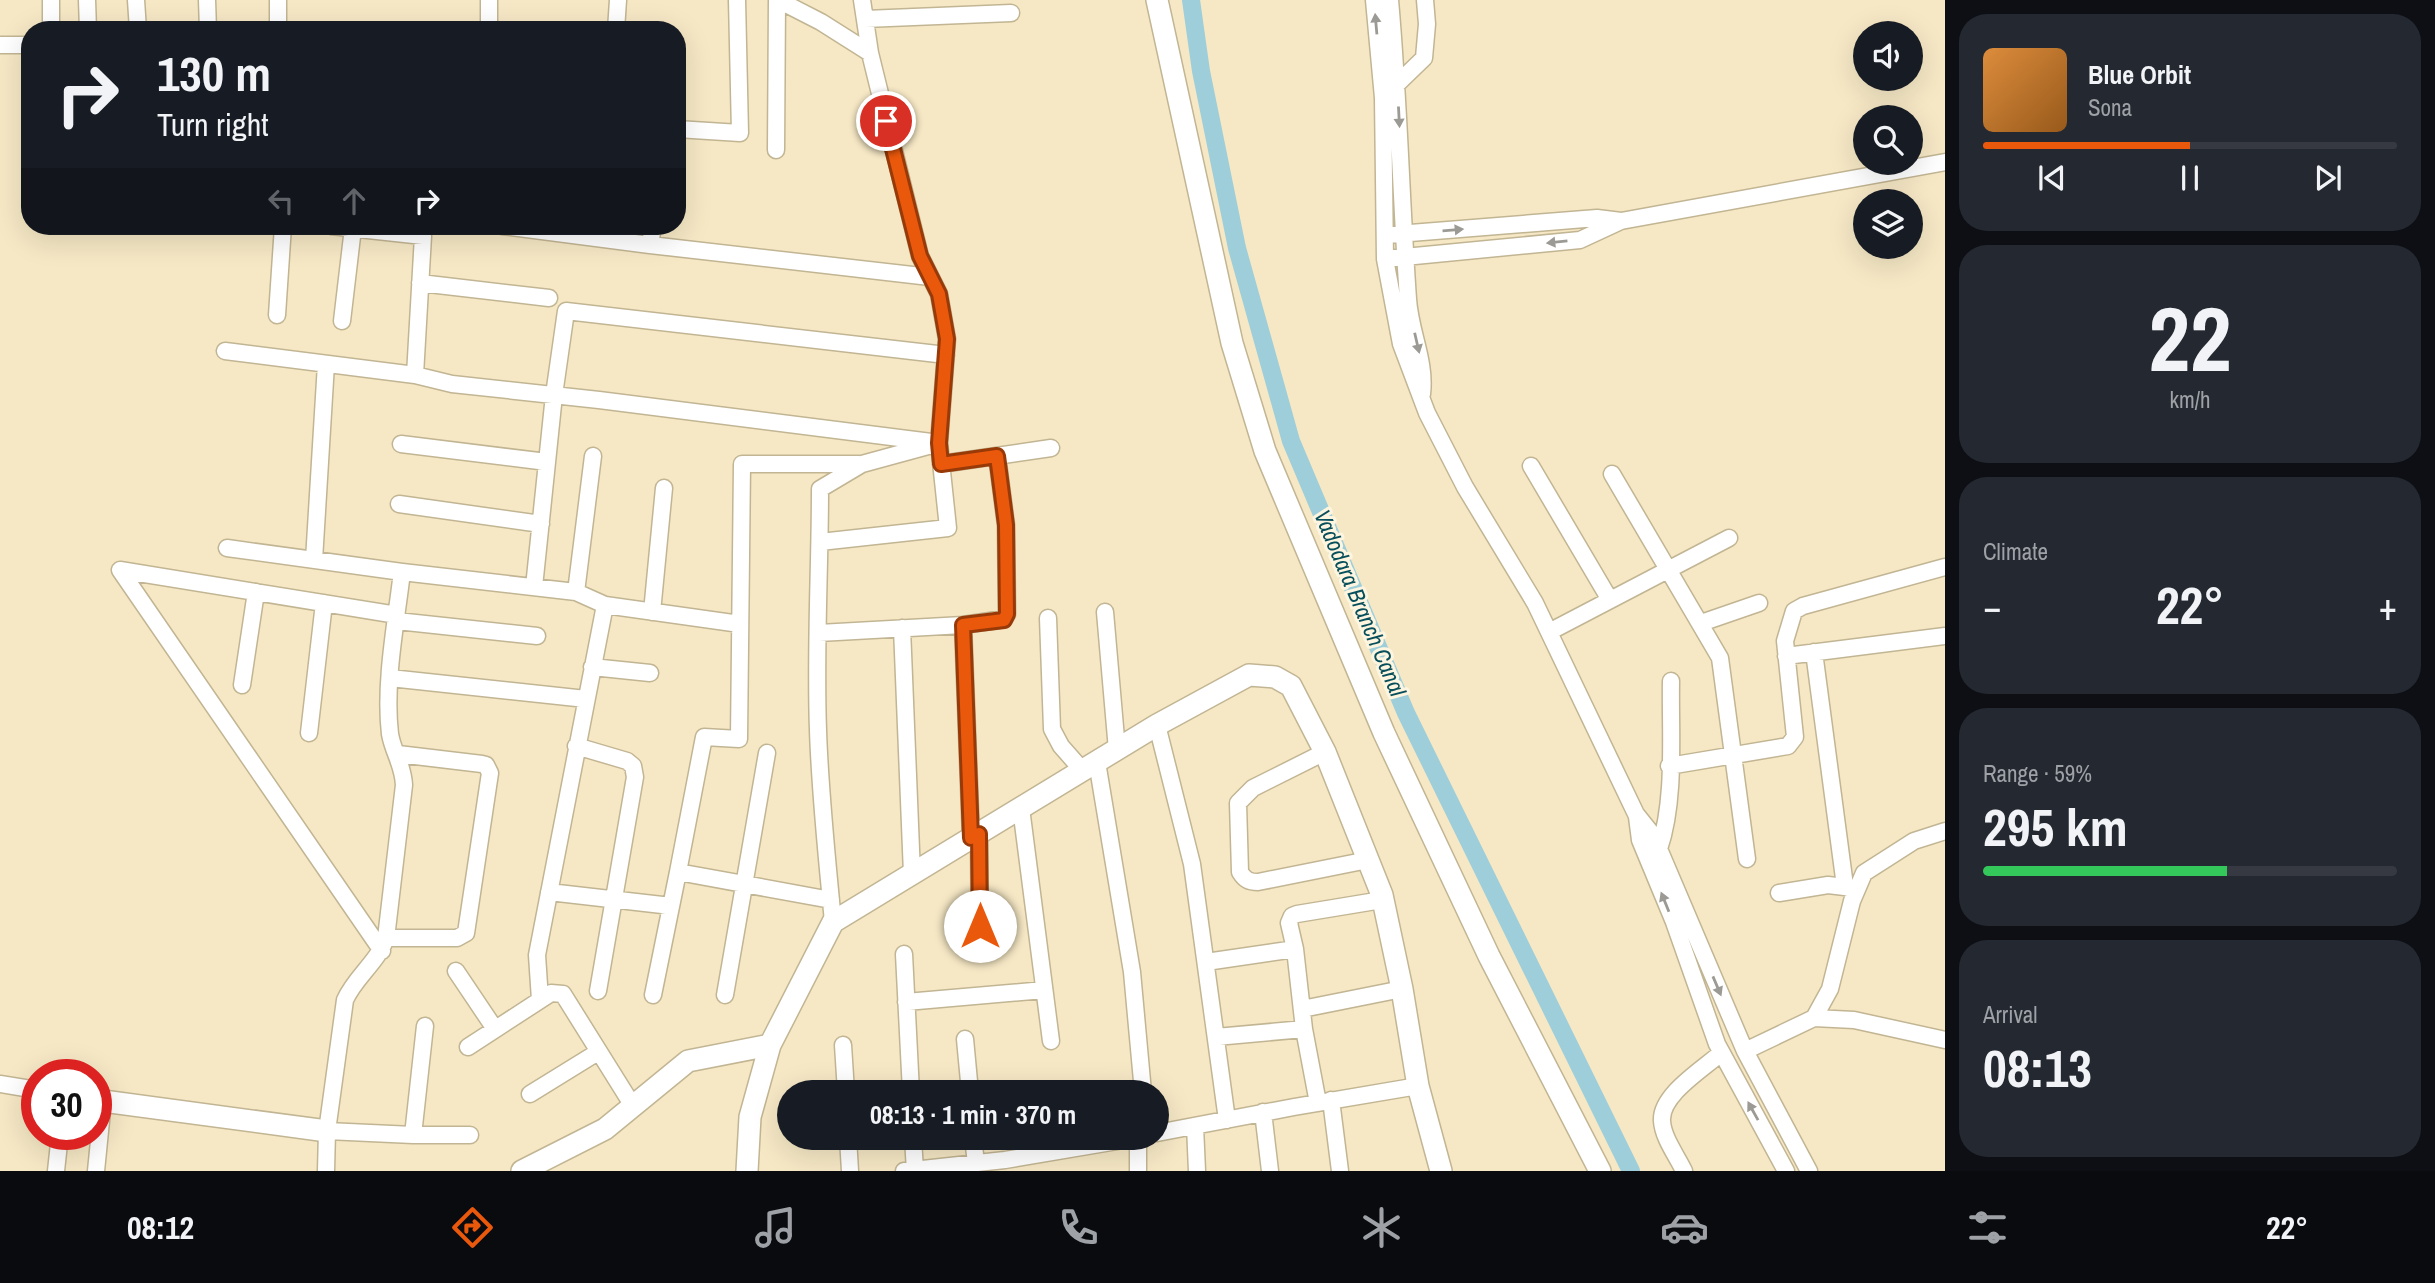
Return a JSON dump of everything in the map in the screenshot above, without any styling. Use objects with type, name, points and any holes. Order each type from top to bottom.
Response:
[{"type":"street","points":[[51,0],[51,21]]},
{"type":"street","points":[[88,0],[88,21]]},
{"type":"street","points":[[136,0],[137,21]]},
{"type":"street","points":[[207,0],[208,21]]},
{"type":"street","points":[[278,0],[278,21]]},
{"type":"street","points":[[489,0],[489,21]]},
{"type":"street","points":[[617,21],[618,0]]},
{"type":"street","points":[[686,130],[740,133],[737,0]]},
{"type":"street","points":[[776,150],[777,0],[821,22],[870,54]]},
{"type":"street","points":[[820,542],[948,528],[939,443],[947,339],[939,294],[920,256],[870,54],[862,0]]},
{"type":"street","points":[[1157,0],[1232,343],[1265,451],[1384,733],[1489,956],[1600,1171]]},
{"type":"street","points":[[1374,0],[1383,98],[1385,259],[1401,344],[1422,400],[1465,487],[1535,603],[1636,814],[1659,849],[1745,1051],[1809,1171]]},
{"type":"street","points":[[1391,0],[1398,83],[1408,306],[1424,376],[1422,400]]},
{"type":"street","points":[[1383,98],[1424,58],[1427,24],[1425,0]]},
{"type":"street","points":[[865,19],[1011,13]]},
{"type":"street","points":[[0,45],[21,45]]},
{"type":"street","points":[[1385,259],[1580,240],[1621,221],[1945,162]]},
{"type":"street","points":[[1385,235],[1597,218],[1621,221]]},
{"type":"street","points":[[277,315],[283,235]]},
{"type":"street","points":[[342,321],[353,235]]},
{"type":"street","points":[[415,375],[426,235]]},
{"type":"street","points":[[599,235],[650,245],[930,276]]},
{"type":"street","points":[[650,245],[652,235]]},
{"type":"street","points":[[420,283],[549,298]]},
{"type":"street","points":[[534,587],[554,394],[566,311],[946,355]]},
{"type":"street","points":[[225,351],[415,375],[452,384],[554,394],[939,443]]},
{"type":"street","points":[[314,560],[326,364]]},
{"type":"street","points":[[653,995],[704,737],[738,739],[742,464],[862,464],[939,443]]},
{"type":"street","points":[[401,444],[547,462]]},
{"type":"street","points":[[941,464],[1051,448]]},
{"type":"street","points":[[576,592],[593,456]]},
{"type":"street","points":[[819,633],[963,625],[1004,620],[1007,614],[1006,525],[997,456]]},
{"type":"street","points":[[833,922],[818,729],[820,489],[862,464]]},
{"type":"street","points":[[1531,466],[1610,600]]},
{"type":"street","points":[[1612,474],[1716,648],[1723,670],[1747,859]]},
{"type":"street","points":[[652,612],[664,488]]},
{"type":"street","points":[[399,503],[541,524]]},
{"type":"street","points":[[1549,632],[1729,538]]},
{"type":"street","points":[[227,548],[576,592],[605,605],[740,624]]},
{"type":"street","points":[[1669,766],[1788,746],[1793,742],[1795,732],[1785,637],[1797,608],[1945,568]]},
{"type":"street","points":[[384,944],[120,570],[324,603],[397,618],[537,636]]},
{"type":"street","points":[[326,1171],[327,1131],[345,1000],[350,987],[384,944],[404,785],[402,766],[390,734],[390,678],[402,572]]},
{"type":"street","points":[[242,685],[256,592]]},
{"type":"street","points":[[309,733],[324,603]]},
{"type":"street","points":[[1701,623],[1759,603]]},
{"type":"street","points":[[540,1000],[537,955],[605,605]]},
{"type":"street","points":[[1105,612],[1117,750]]},
{"type":"street","points":[[1048,618],[1052,729],[1061,746],[1090,766],[1132,972],[1142,1080]]},
{"type":"street","points":[[963,625],[980,949]]},
{"type":"street","points":[[902,628],[912,874]]},
{"type":"street","points":[[1786,656],[1945,636]]},
{"type":"street","points":[[1814,652],[1852,901],[1830,989],[1814,1018]]},
{"type":"street","points":[[592,667],[650,673]]},
{"type":"street","points":[[747,1171],[750,1117],[770,1045],[833,922],[1157,725],[1249,675],[1275,677],[1291,685],[1325,752],[1368,860],[1382,900],[1402,989],[1418,1086],[1441,1171]]},
{"type":"street","points":[[390,678],[586,699]]},
{"type":"street","points":[[1659,849],[1667,818],[1671,681]]},
{"type":"street","points":[[1157,725],[1192,864],[1227,1120]]},
{"type":"street","points":[[576,746],[627,761],[633,766],[635,777],[598,990]]},
{"type":"street","points":[[1325,752],[1253,788],[1238,803],[1240,872],[1244,879],[1258,882],[1368,860]]},
{"type":"street","points":[[725,995],[767,753]]},
{"type":"street","points":[[384,944],[457,938],[466,933],[490,773],[486,765],[482,764],[398,754]]},
{"type":"street","points":[[1021,808],[1051,1041]]},
{"type":"street","points":[[1636,814],[1640,840],[1674,922],[1721,1053],[1786,1171]]},
{"type":"street","points":[[1851,888],[1864,873],[1914,841],[1945,831]]},
{"type":"street","points":[[678,872],[831,900]]},
{"type":"street","points":[[1779,893],[1817,886],[1851,888]]},
{"type":"street","points":[[549,892],[671,906]]},
{"type":"street","points":[[1340,1171],[1304,1028],[1295,949],[1289,923],[1292,916],[1382,900]]},
{"type":"street","points":[[1206,962],[1295,949]]},
{"type":"street","points":[[904,954],[910,1080]]},
{"type":"street","points":[[456,971],[495,1029]]},
{"type":"street","points":[[906,1002],[1044,989]]},
{"type":"street","points":[[1302,1009],[1402,989]]},
{"type":"street","points":[[468,1047],[551,993],[563,994],[633,1106]]},
{"type":"street","points":[[1745,1051],[1814,1018],[1854,1020],[1945,1040]]},
{"type":"street","points":[[413,1135],[425,1026]]},
{"type":"street","points":[[1216,1038],[1304,1028]]},
{"type":"street","points":[[965,1039],[969,1080]]},
{"type":"street","points":[[522,1171],[605,1129],[688,1061],[770,1045]]},
{"type":"street","points":[[843,1045],[845,1080]]},
{"type":"street","points":[[530,1094],[598,1052]]},
{"type":"street","points":[[1684,1171],[1664,1131],[1664,1106],[1671,1096],[1721,1053]]},
{"type":"street","points":[[0,1084],[21,1087]]},
{"type":"street","points":[[1169,1131],[1418,1086]]},
{"type":"street","points":[[112,1102],[327,1131],[470,1135]]},
{"type":"street","points":[[1263,1112],[1270,1171]]},
{"type":"street","points":[[1195,1126],[1197,1171]]},
{"type":"street","points":[[56,1171],[58,1150]]},
{"type":"street","points":[[96,1171],[97,1150]]},
{"type":"street","points":[[849,1150],[850,1171]]},
{"type":"street","points":[[912,1150],[911,1171],[982,1165],[1068,1150]]},
{"type":"street","points":[[1137,1150],[1138,1171]]},
{"type":"waterway","name":"Vadodara Branch Canal","points":[[1191,0],[1201,71],[1237,248],[1291,441],[1406,713],[1631,1171]]},
{"type":"route","points":[[886,121],[920,256],[939,294],[947,339],[939,443],[941,464],[997,456],[1006,525],[1009,580],[1007,614],[1004,620],[963,625],[971,838],[979,834],[980,926]]}]
